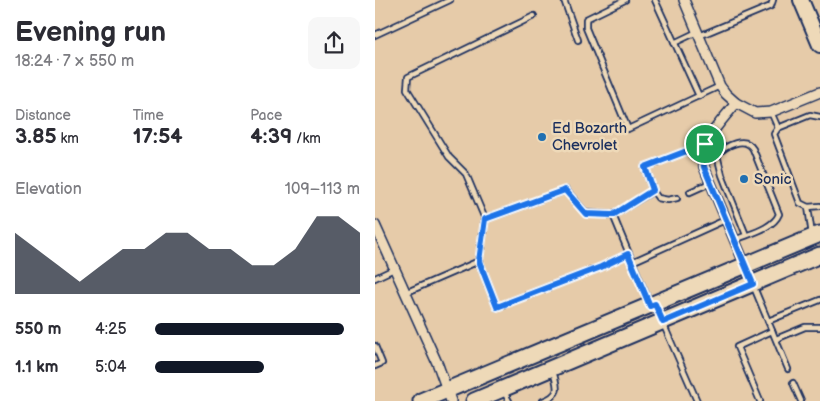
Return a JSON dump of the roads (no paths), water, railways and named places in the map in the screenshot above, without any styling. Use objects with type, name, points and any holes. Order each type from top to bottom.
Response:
[{"type":"main road","points":[[801,0],[820,45]]},
{"type":"main road","points":[[421,401],[449,396],[653,305],[816,236]]},
{"type":"main road","points":[[474,401],[506,395],[552,368],[820,255]]},
{"type":"street","points":[[684,0],[720,86],[736,103],[755,113],[771,112],[820,92]]},
{"type":"street","points":[[736,103],[705,144],[704,167],[753,284]]},
{"type":"street","points":[[375,225],[438,365],[449,396]]},
{"type":"lane","points":[[375,35],[450,0]]},
{"type":"lane","points":[[564,0],[578,40]]},
{"type":"lane","points":[[625,0],[586,18],[586,28],[628,129],[720,86]]},
{"type":"lane","points":[[655,0],[699,96]]},
{"type":"lane","points":[[674,43],[771,6],[773,0]]},
{"type":"lane","points":[[534,16],[408,77],[407,89],[449,157],[466,174],[485,219],[479,261],[497,307],[601,267],[628,254]]},
{"type":"lane","points":[[771,112],[778,128]]},
{"type":"lane","points":[[820,117],[810,115],[778,128],[775,134],[800,203],[808,207],[820,206]]},
{"type":"lane","points":[[712,133],[721,149]]},
{"type":"lane","points":[[734,240],[746,235],[774,222],[779,214],[751,145],[742,142],[721,149],[717,155],[718,165],[746,235]]},
{"type":"lane","points":[[677,198],[669,200],[658,198],[653,190],[645,167],[705,144]]},
{"type":"lane","points":[[690,192],[710,183]]},
{"type":"lane","points":[[485,219],[565,190],[586,214],[613,215],[653,190]]},
{"type":"lane","points":[[808,207],[816,236]]},
{"type":"lane","points":[[613,215],[628,254],[663,322],[697,401]]},
{"type":"lane","points":[[632,262],[725,220]]},
{"type":"lane","points":[[405,293],[479,261]]},
{"type":"lane","points":[[375,278],[394,269]]},
{"type":"lane","points":[[753,284],[788,369]]},
{"type":"lane","points":[[768,320],[820,300]]},
{"type":"lane","points":[[776,339],[805,327],[820,327]]},
{"type":"lane","points":[[760,401],[737,347],[772,331]]},
{"type":"lane","points":[[375,346],[382,363],[375,366]]},
{"type":"lane","points":[[543,401],[553,397],[557,392],[552,368]]},
{"type":"lane","points":[[793,383],[801,401]]},
{"type":"place","name":"Ed Bozarth Chevrolet","points":[[542,137]]},
{"type":"place","name":"Sonic","points":[[744,179]]}]
